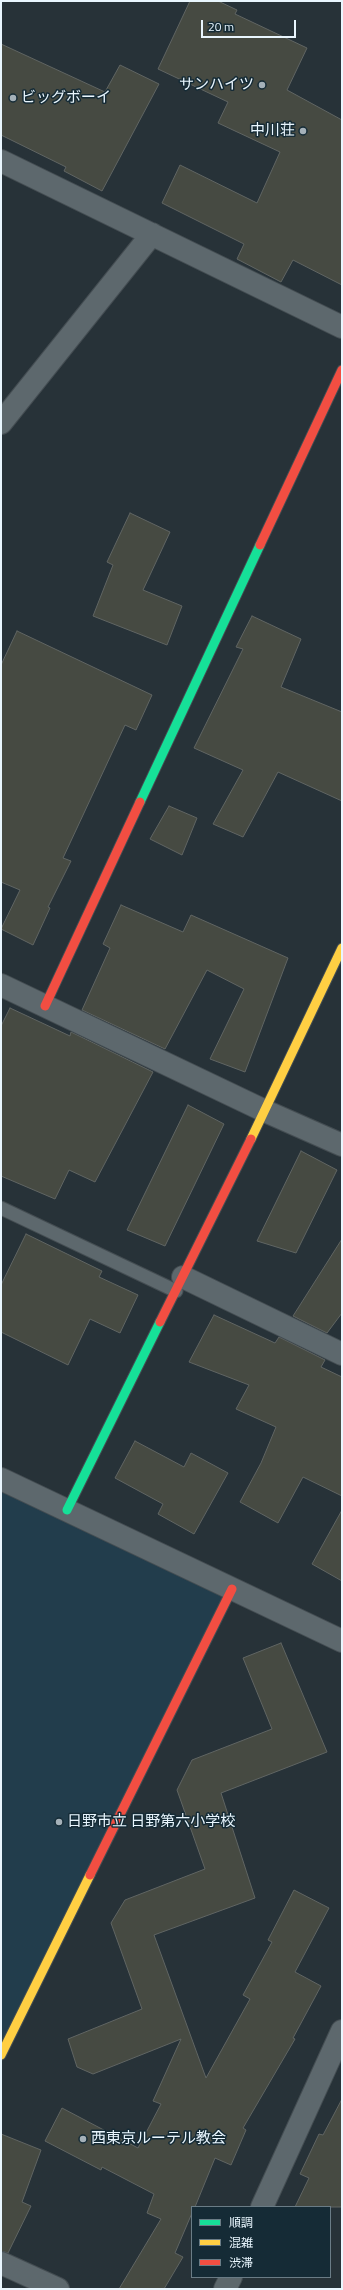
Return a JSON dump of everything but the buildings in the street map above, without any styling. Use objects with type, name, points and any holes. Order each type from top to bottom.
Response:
[{"type":"street","points":[[1,161],[342,327]]},
{"type":"street","points":[[1,423],[152,234]]},
{"type":"street","points":[[44,1006],[342,370]]},
{"type":"street","points":[[67,1510],[265,1111],[342,948]]},
{"type":"street","points":[[1,985],[265,1111],[342,1145]]},
{"type":"street","points":[[179,1284],[342,1354]]},
{"type":"street","points":[[1,1479],[342,1641]]},
{"type":"street","points":[[1,2055],[232,1589]]},
{"type":"street","points":[[262,2206],[342,2031]]},
{"type":"street","points":[[1,2263],[58,2289]]},
{"type":"street","points":[[225,2289],[230,2278]]},
{"type":"lane","points":[[1,1208],[179,1284]]},
{"type":"shaded area","name":"日野市立 日野第六小学校","points":[[1,1479],[232,1589],[1,2055]]},
{"type":"traffic: fast","points":[[140,802],[260,545]]},
{"type":"traffic: fast","points":[[67,1510],[160,1322]]},
{"type":"traffic: slow","points":[[251,1139],[342,948]]},
{"type":"traffic: slow","points":[[1,2055],[90,1875]]},
{"type":"traffic: jam","points":[[260,545],[342,370]]},
{"type":"traffic: jam","points":[[45,1006],[140,802]]},
{"type":"traffic: jam","points":[[160,1322],[251,1139]]},
{"type":"traffic: jam","points":[[90,1875],[232,1589]]},
{"type":"place","name":"サンハイツ","points":[[262,85]]},
{"type":"place","name":"ビッグボーイ","points":[[13,98]]},
{"type":"place","name":"中川荘","points":[[303,131]]},
{"type":"place","name":"日野市立 日野第六小学校","points":[[59,1822]]},
{"type":"place","name":"西東京ルーテル教会","points":[[83,2139]]}]
